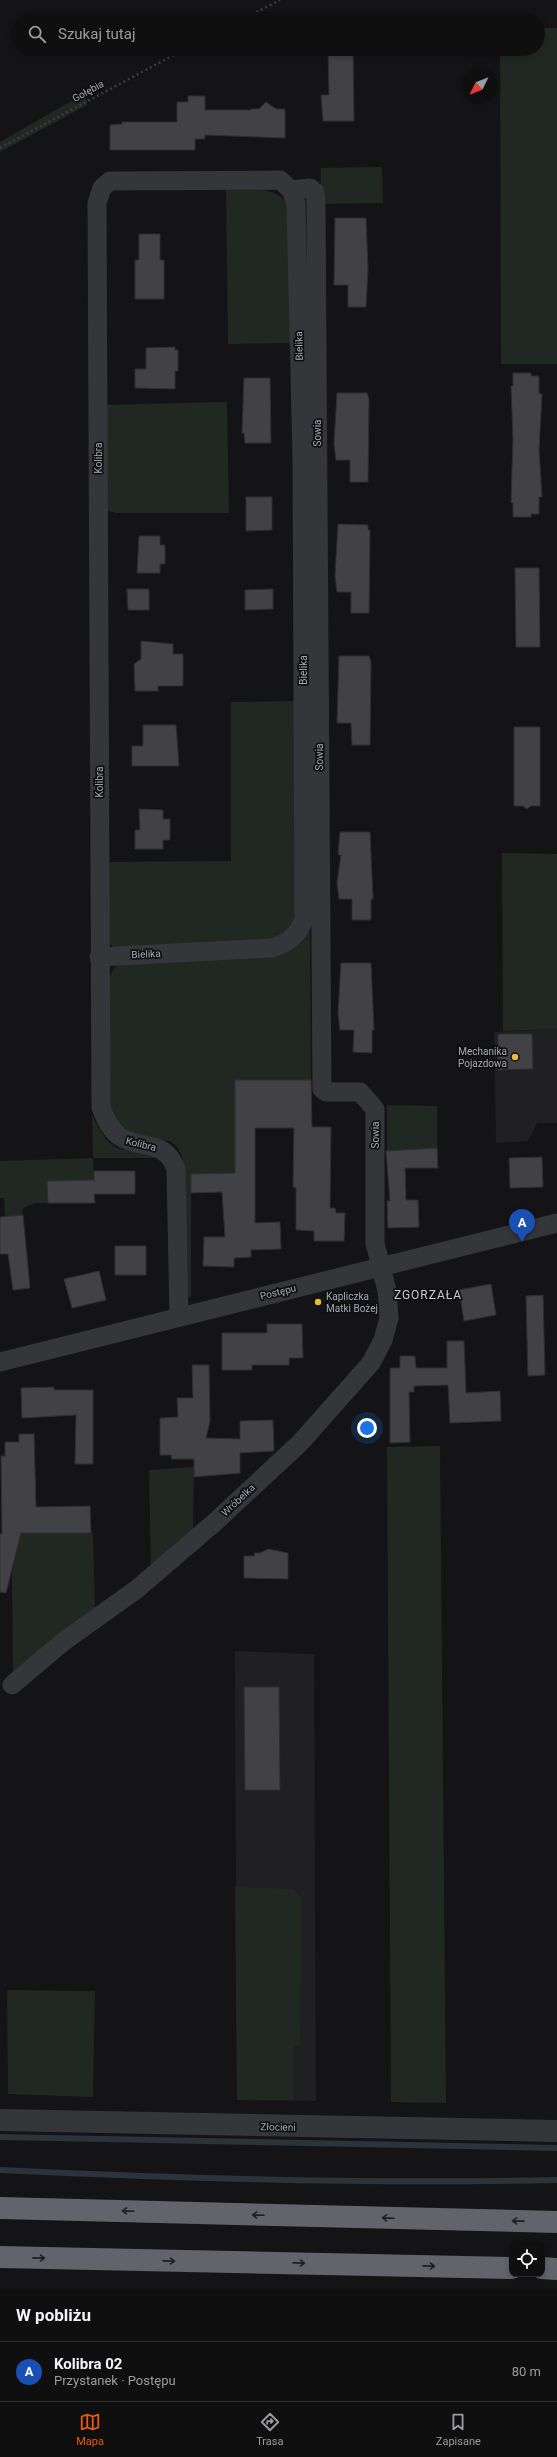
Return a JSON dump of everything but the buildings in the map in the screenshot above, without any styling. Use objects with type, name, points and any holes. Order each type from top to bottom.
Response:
[{"type":"highway","points":[[0,2208],[557,2222]]},
{"type":"highway","points":[[0,2257],[509,2268]]},
{"type":"highway","points":[[545,2268],[557,2269]]},
{"type":"street","name":"Kolibra","points":[[179,1317],[176,1169],[172,1157],[162,1149],[132,1143],[114,1133],[106,1121],[101,1108],[99,957],[97,203],[102,188],[110,181],[280,180],[294,196]]},
{"type":"street","name":"Sowia","points":[[294,196],[310,188],[315,192],[316,203],[322,1090],[326,1092],[360,1092],[375,1109],[375,1243],[380,1267]]},
{"type":"street","name":"Bielika","points":[[99,957],[272,948],[289,941],[301,927],[304,919],[302,459],[294,196]]},
{"type":"street","name":"Postępu","points":[[0,1362],[557,1223]]},
{"type":"street","name":"Wróbelka","points":[[12,1685],[63,1642],[115,1606],[167,1564],[300,1443],[330,1412],[371,1363],[387,1329],[388,1299],[380,1267]]},
{"type":"street","name":"Złocieni","points":[[0,2120],[557,2131]]},
{"type":"path","points":[[257,12],[280,0]]},
{"type":"path","name":"Gołębia","points":[[0,148],[172,56]]},
{"type":"shaded area","points":[[545,28],[557,28],[557,364],[501,364],[500,56],[545,56]]},
{"type":"shaded area","points":[[87,92],[87,105],[0,152],[0,142]]},
{"type":"shaded area","points":[[382,167],[383,203],[320,204],[321,168]]},
{"type":"shaded area","points":[[254,189],[270,192],[285,200],[292,208],[295,343],[228,344],[226,190]]},
{"type":"shaded area","points":[[227,402],[229,513],[116,513],[104,510],[101,405]]},
{"type":"shaded area","points":[[298,701],[297,916],[288,930],[275,939],[114,948],[107,940],[106,862],[231,861],[231,702]]},
{"type":"shaded area","points":[[502,853],[557,854],[557,1029],[503,1031]]},
{"type":"shaded area","points":[[310,928],[311,1080],[235,1081],[235,1173],[191,1174],[191,1297],[189,1297],[186,1293],[186,1183],[182,1156],[177,1147],[170,1141],[141,1138],[122,1131],[107,1106],[108,981],[114,968],[122,962],[286,951]]},
{"type":"shaded area","points":[[557,1029],[557,1123],[537,1123],[528,1141],[496,1143],[494,1032]]},
{"type":"shaded area","points":[[387,1105],[437,1106],[437,1148],[387,1151]]},
{"type":"shaded area","points":[[92,1115],[99,1129],[111,1144],[117,1148],[156,1158],[93,1158]]},
{"type":"shaded area","points":[[93,1158],[94,1180],[47,1181],[48,1203],[34,1203],[22,1209],[23,1215],[5,1216],[4,1198],[0,1198],[0,1161]]},
{"type":"shaded area","points":[[440,1446],[446,2103],[391,2102],[387,1447]]},
{"type":"shaded area","points":[[194,1467],[193,1533],[151,1570],[149,1470]]},
{"type":"shaded area","points":[[21,1533],[93,1533],[95,1612],[13,1678],[12,1573]]},
{"type":"shaded area","points":[[235,1651],[314,1654],[316,2101],[237,2100]]},
{"type":"shaded area","points":[[235,1887],[293,1889],[301,1898],[300,2045],[293,2045],[293,2100],[237,2100]]},
{"type":"shaded area","points":[[7,1990],[95,1991],[93,2097],[8,2094]]},
{"type":"waterway","points":[[0,2137],[557,2148]]},
{"type":"waterway","points":[[0,2170],[278,2180],[557,2180]]},
{"type":"place","name":"Mechanika Pojazdowa","points":[[515,1057]]},
{"type":"place","name":"Kolibra 02","points":[[522,1242]]},
{"type":"place","name":"Kapliczka Matki Bożej","points":[[318,1302]]},
{"type":"district","name":"ZGORZAŁA","points":[[428,1295]]}]
